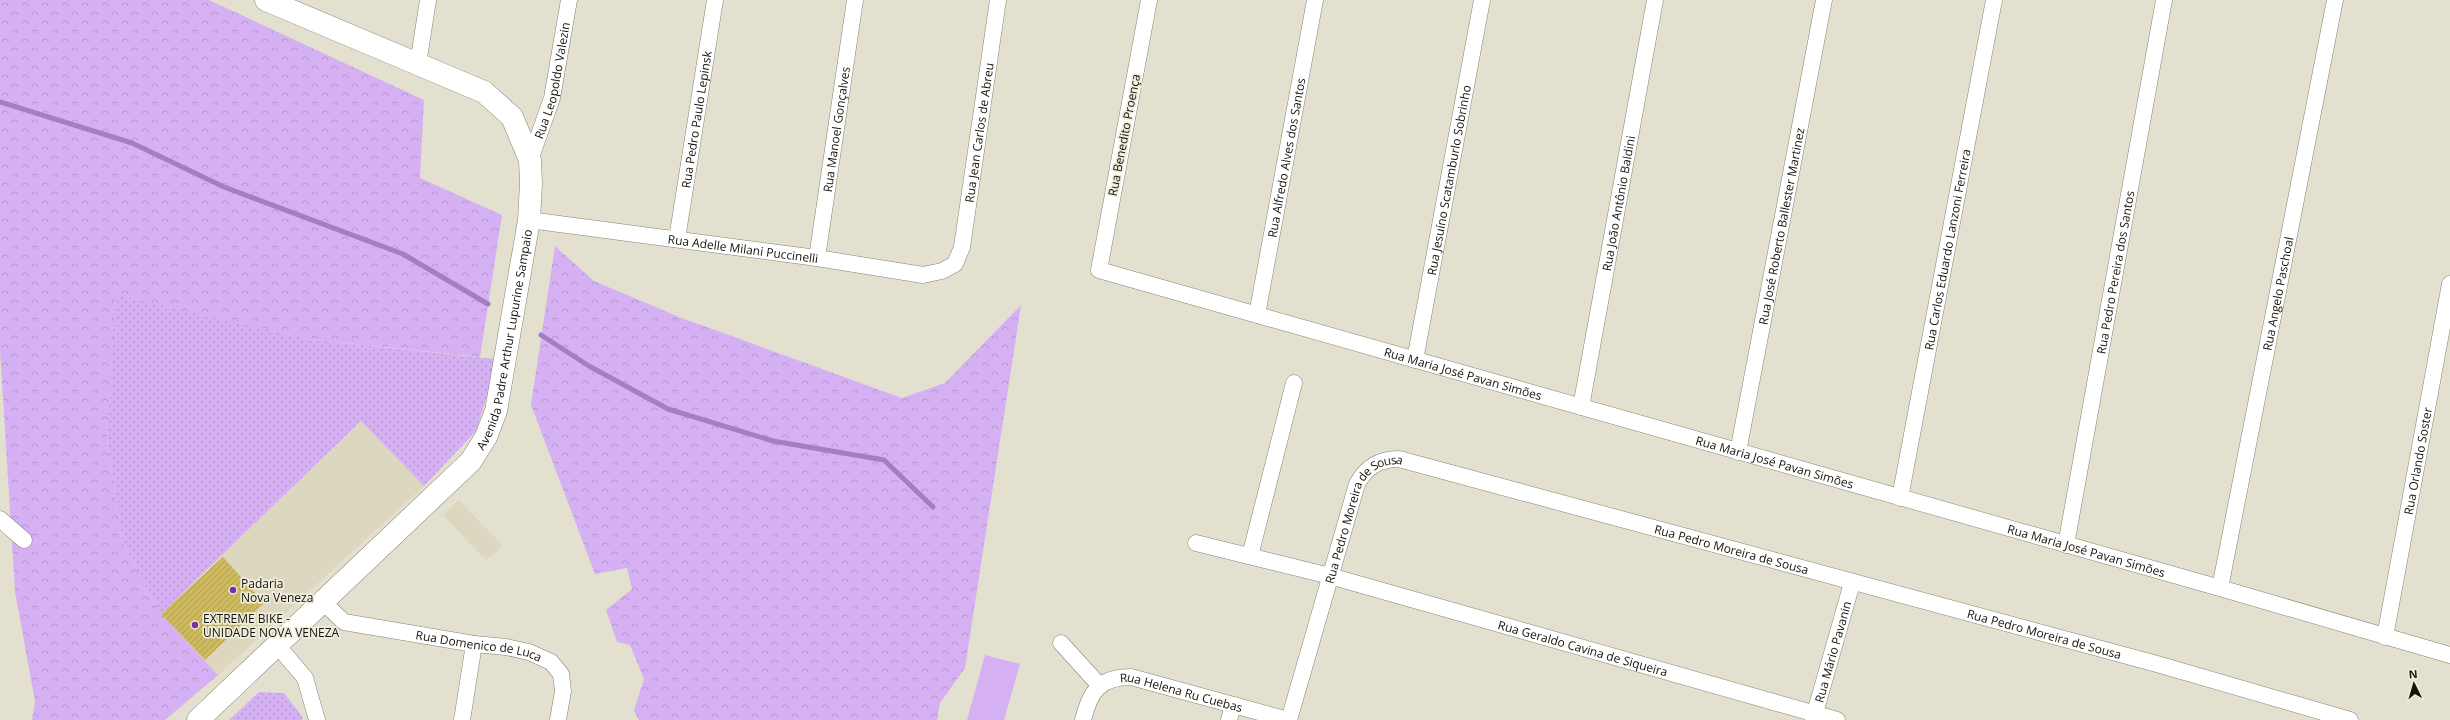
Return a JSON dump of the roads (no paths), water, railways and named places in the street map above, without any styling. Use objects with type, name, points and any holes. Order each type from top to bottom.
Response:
[{"type":"main road","name":"Avenida Padre Arthur Lupurine Sampaio","points":[[198,720],[472,461],[486,437],[496,411],[502,384],[529,220],[530,160],[512,117],[484,92],[279,3]]},
{"type":"street","points":[[418,64],[428,0]]},
{"type":"street","name":"Rua Leopoldo Valezin","points":[[530,160],[552,98],[569,0]]},
{"type":"street","name":"Rua Pedro Paulo Lepinsk","points":[[677,239],[715,0]]},
{"type":"street","name":"Rua Manoel Gonçalves","points":[[817,258],[855,0]]},
{"type":"street","name":"Rua Jean Carlos de Abreu","points":[[955,264],[962,247],[998,0]]},
{"type":"street","name":"Rua Benedito Proença","points":[[1099,270],[1150,0]]},
{"type":"street","name":"Rua Alfredo Alves dos Santos","points":[[1256,315],[1315,0]]},
{"type":"street","name":"Rua Jesuíno Scatamburlo Sobrinho","points":[[1414,360],[1482,0]]},
{"type":"street","name":"Rua João Antônio Baldini","points":[[1580,408],[1655,0]]},
{"type":"street","name":"Rua José Roberto Ballester Martinez","points":[[1738,452],[1824,0]]},
{"type":"street","name":"Rua Carlos Eduardo Lanzoni Ferreira","points":[[1900,498],[1994,0]]},
{"type":"street","name":"Rua Pedro Pereira dos Santos","points":[[2066,546],[2164,0]]},
{"type":"street","name":"Rua Angelo Paschoal","points":[[2220,588],[2335,0]]},
{"type":"street","name":"Rua Adelle Milani Puccinelli","points":[[529,220],[817,258],[923,275],[942,271],[955,264]]},
{"type":"street","name":"Rua Maria José Pavan Simões","points":[[1099,270],[2066,546],[2220,588],[2450,655]]},
{"type":"street","name":"Rua Orlando Soster","points":[[2385,637],[2450,284]]},
{"type":"street","points":[[1250,556],[1294,383]]},
{"type":"street","name":"Rua Pedro Moreira de Sousa","points":[[1288,720],[1357,484],[1365,472],[1377,463],[1399,459],[1852,583],[2157,664],[2350,720]]},
{"type":"street","points":[[0,519],[24,540]]},
{"type":"street","name":"Rua Geraldo Cavina de Siqueira","points":[[1196,543],[1330,576],[1814,717],[1837,720]]},
{"type":"street","name":"Rua Mário Pavanin","points":[[1814,717],[1852,583]]},
{"type":"street","name":"Rua Domenico de Luca","points":[[323,602],[344,622],[474,644],[519,649],[551,662],[561,674],[563,691],[558,720]]},
{"type":"street","points":[[1061,643],[1100,686],[1088,701],[1083,720]]},
{"type":"street","points":[[462,720],[474,644]]},
{"type":"street","points":[[277,646],[305,678],[317,720]]},
{"type":"street","name":"Rua Helena Ru Cuebas","points":[[1100,686],[1116,678],[1131,677],[1231,712],[1288,720]]},
{"type":"waterway","points":[[0,102],[132,143],[224,187],[403,254],[488,304]]},
{"type":"waterway","points":[[541,335],[589,366],[668,409],[773,441],[884,460],[933,507]]},
{"type":"place","name":"Padaria Nova Veneza","points":[[233,590]]},
{"type":"place","name":"EXTREME BIKE - UNIDADE NOVA VENEZA","points":[[195,625]]}]
